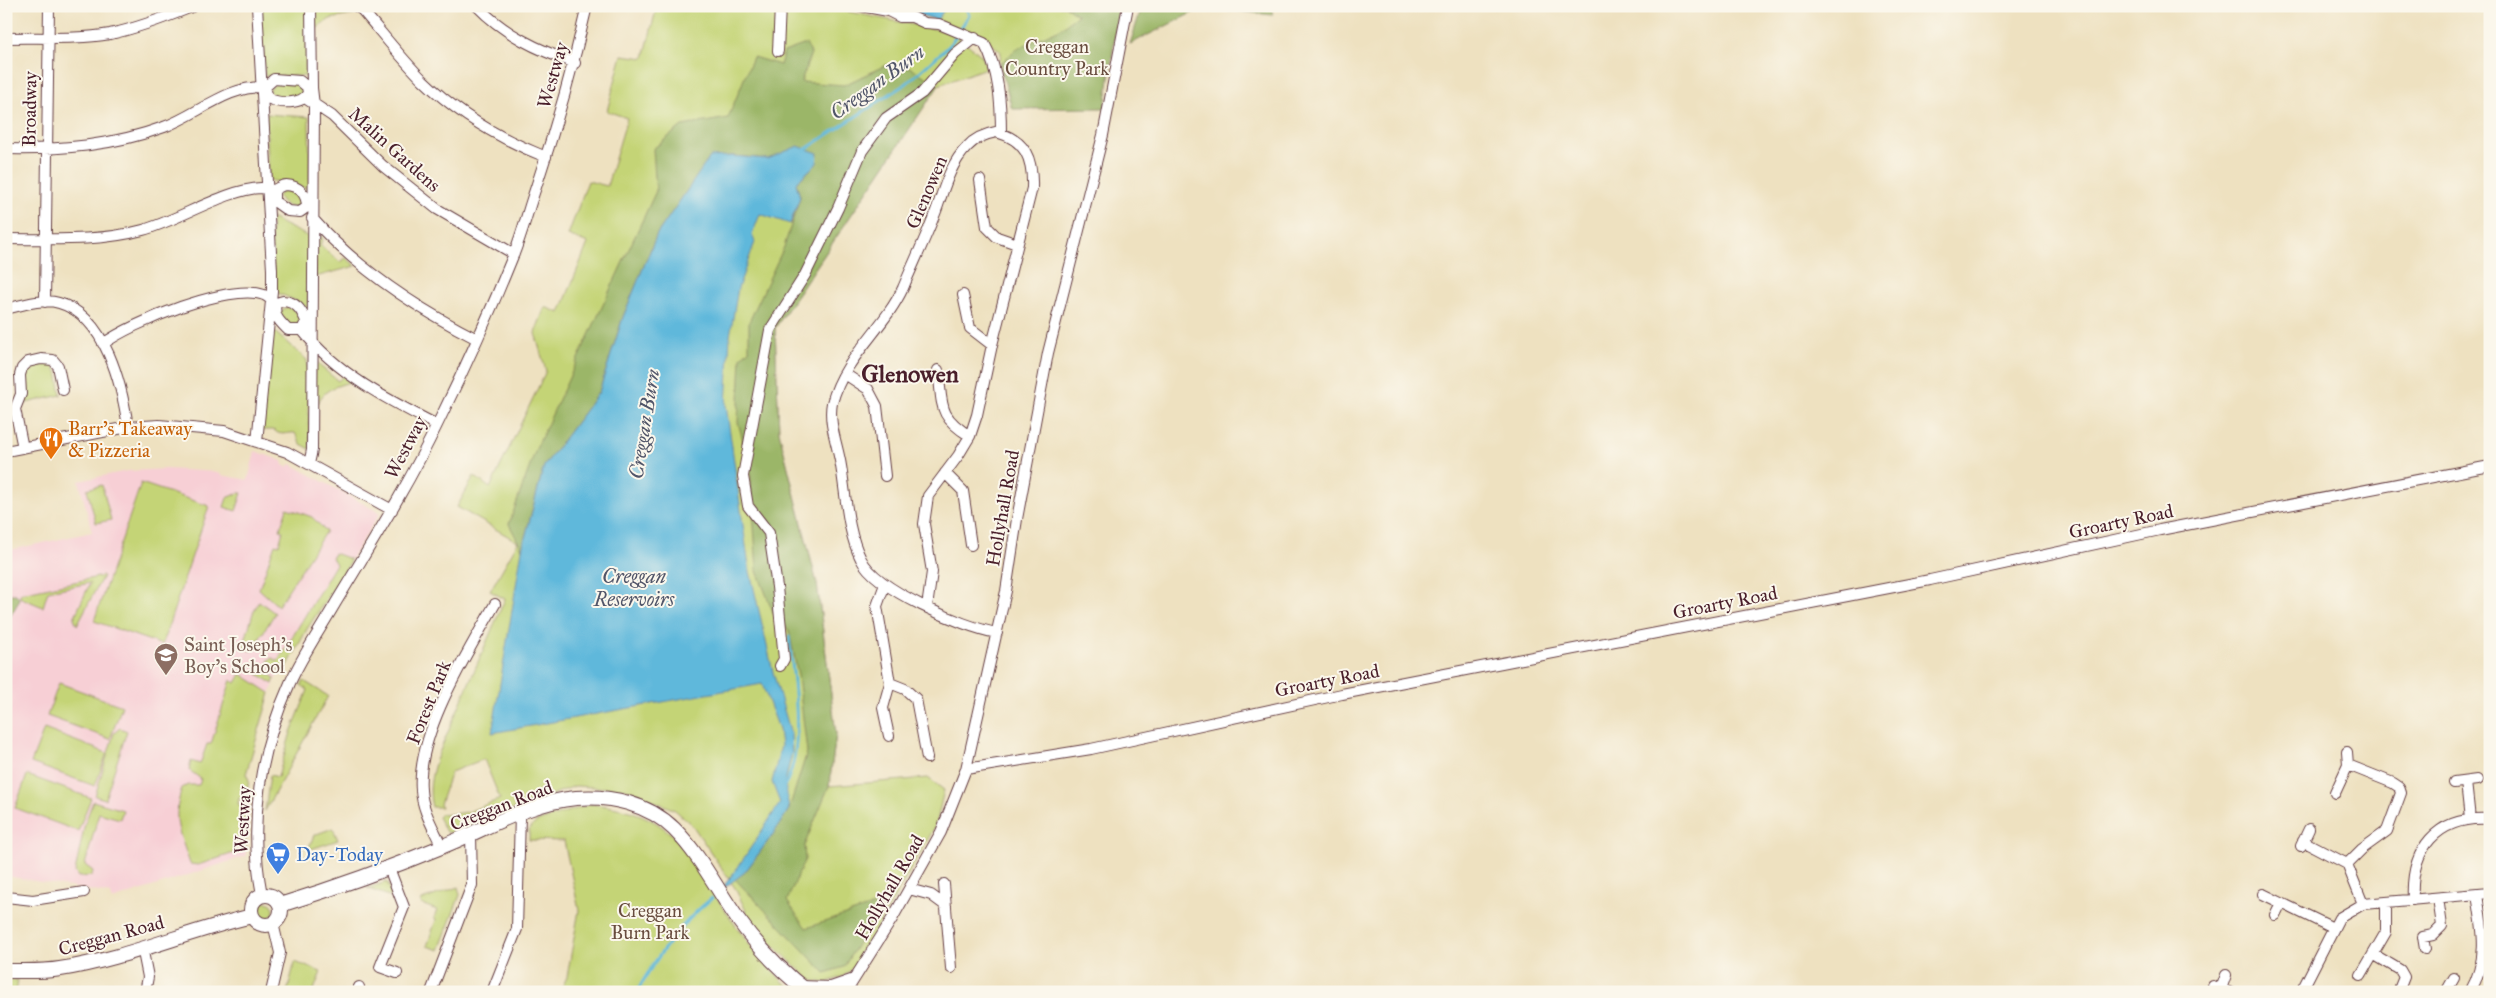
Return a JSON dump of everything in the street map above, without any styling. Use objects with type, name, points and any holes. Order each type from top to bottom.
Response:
[{"type":"main road","name":"Creggan Road","points":[[280,905],[389,868],[520,814],[574,798],[604,797],[633,804],[654,814],[672,826],[688,843],[754,939],[804,989]]},
{"type":"main road","points":[[262,895],[271,896],[280,905],[280,916],[273,923],[264,925],[252,916],[251,911],[254,901],[262,895]]},
{"type":"main road","name":"Creggan Road","points":[[6,971],[58,970],[96,962],[212,926],[252,916]]},
{"type":"street","name":"Broadway","points":[[44,302],[48,6]]},
{"type":"street","points":[[6,38],[110,34],[156,21],[194,6]]},
{"type":"street","points":[[256,6],[271,190],[274,311],[278,321],[288,330],[302,330]]},
{"type":"street","points":[[309,464],[312,450],[314,233],[312,218],[314,105],[311,6]]},
{"type":"street","points":[[356,6],[362,10],[423,80],[453,105],[491,132],[546,157]]},
{"type":"street","points":[[477,6],[520,40],[545,53],[575,63]]},
{"type":"street","name":"Westway","points":[[262,895],[258,872],[255,823],[261,777],[273,730],[290,682],[392,510],[437,425],[477,339],[514,254],[575,63],[588,6]]},
{"type":"street","points":[[778,51],[780,6]]},
{"type":"street","points":[[861,6],[888,11],[900,17],[912,17],[925,23],[939,24],[984,43],[994,69],[1001,106],[1001,133],[1017,141],[1023,147],[1033,168],[1032,188],[992,345],[977,415],[970,436],[928,496],[924,524],[932,572],[927,607]]},
{"type":"street","name":"Hollyhall Road","points":[[846,992],[909,889],[941,832],[966,769],[997,633],[1048,353],[1103,135],[1128,6]]},
{"type":"street","points":[[780,666],[784,659],[777,587],[769,533],[748,506],[743,478],[770,330],[805,275],[838,208],[862,151],[886,118],[922,93],[970,36]]},
{"type":"street","name":"Malin Gardens","points":[[6,149],[46,150],[102,145],[166,127],[238,90],[264,87],[274,79],[300,81],[307,87],[308,92],[305,98],[332,116],[383,166],[421,198],[471,230],[514,254]]},
{"type":"street","points":[[264,87],[268,98],[275,101],[300,101],[305,98]]},
{"type":"street","name":"Glenowen","points":[[997,633],[985,631],[927,607],[872,576],[861,559],[852,527],[832,425],[832,404],[854,357],[886,318],[902,291],[952,167],[966,147],[978,138],[990,133],[1001,133]]},
{"type":"street","points":[[980,180],[988,227],[997,237],[1017,244]]},
{"type":"street","points":[[6,239],[109,237],[172,221],[237,192],[271,190],[285,185],[295,187],[303,193],[307,201],[304,210]]},
{"type":"street","points":[[271,190],[274,200],[279,206],[295,212],[304,210]]},
{"type":"street","points":[[304,210],[327,234],[375,277],[438,319],[477,339]]},
{"type":"street","points":[[103,344],[150,318],[201,301],[248,292],[264,295],[273,301],[287,301],[299,307],[306,320],[302,330]]},
{"type":"street","points":[[963,295],[970,328],[992,345]]},
{"type":"street","points":[[257,442],[273,301]]},
{"type":"street","points":[[6,309],[44,302],[57,302],[74,310],[103,344],[117,373],[128,427]]},
{"type":"street","points":[[302,330],[338,366],[395,404],[437,425]]},
{"type":"street","points":[[23,448],[15,409],[21,394],[20,376],[22,368],[28,362],[41,359],[53,360],[58,366],[63,390]]},
{"type":"street","points":[[938,370],[945,412],[952,425],[970,436]]},
{"type":"street","points":[[845,374],[868,389],[876,406],[885,476]]},
{"type":"street","points":[[6,451],[128,427],[159,425],[224,431],[287,452],[392,510]]},
{"type":"street","name":"Groarty Road","points":[[966,769],[1091,749],[1342,694],[1930,580],[2160,530],[2490,466]]},
{"type":"street","points":[[945,473],[963,491],[971,545]]},
{"type":"street","points":[[885,584],[877,606],[890,683],[883,708],[889,736]]},
{"type":"street","name":"Forest Park","points":[[442,847],[423,803],[420,788],[425,750],[456,673],[495,604]]},
{"type":"street","points":[[890,683],[905,690],[916,699],[927,758]]},
{"type":"street","points":[[2335,793],[2348,765],[2347,752]]},
{"type":"street","points":[[2348,765],[2400,787],[2401,792],[2387,831],[2362,849],[2348,864]]},
{"type":"street","points":[[2454,783],[2477,780]]},
{"type":"street","points":[[2466,782],[2470,819]]},
{"type":"street","points":[[492,992],[517,929],[520,814]]},
{"type":"street","points":[[2413,900],[2412,880],[2420,852],[2430,838],[2446,828],[2470,819],[2490,819]]},
{"type":"street","points":[[2309,829],[2302,844],[2348,864],[2363,904]]},
{"type":"street","points":[[432,992],[472,885],[471,834]]},
{"type":"street","points":[[389,868],[404,907],[380,967],[396,973]]},
{"type":"street","points":[[944,884],[951,968]]},
{"type":"street","points":[[909,889],[931,895],[946,906]]},
{"type":"street","points":[[6,897],[33,900],[84,892]]},
{"type":"street","points":[[2262,894],[2333,928]]},
{"type":"street","points":[[2300,992],[2322,953],[2333,928],[2347,912],[2363,904],[2490,894]]},
{"type":"street","points":[[2474,990],[2484,954],[2477,895]]},
{"type":"street","points":[[2425,949],[2423,937],[2434,935],[2442,926],[2438,898]]},
{"type":"street","points":[[2275,915],[2281,903]]},
{"type":"street","points":[[2361,974],[2386,932],[2386,903]]},
{"type":"street","points":[[271,992],[280,954],[273,923]]},
{"type":"street","points":[[142,947],[148,977],[145,992]]},
{"type":"street","points":[[2374,954],[2400,970],[2404,977],[2398,992]]},
{"type":"street","points":[[2221,989],[2226,975]]},
{"type":"street","points":[[2446,992],[2454,978]]},
{"type":"street","points":[[804,989],[831,987],[854,979]]},
{"type":"shaded area","name":"Saint Joseph's Boy's School","points":[[255,451],[282,461],[283,465],[287,467],[291,464],[380,513],[307,629],[286,669],[281,668],[270,693],[246,774],[249,780],[246,799],[239,798],[238,804],[245,807],[246,856],[112,900],[111,894],[6,876],[6,551],[92,532],[79,481],[127,471],[167,469],[219,472],[221,475],[248,480]]},
{"type":"green space","points":[[259,6],[308,6],[308,76],[265,76]]},
{"type":"green space","points":[[313,6],[330,6],[348,13],[351,10],[357,14],[330,19],[313,31]]},
{"type":"green space","points":[[657,6],[820,6],[954,33],[982,56],[986,68],[939,85],[775,328],[779,432],[817,584],[836,734],[829,786],[928,778],[944,790],[936,825],[856,965],[844,976],[825,983],[810,980],[769,941],[748,915],[735,888],[693,826],[675,810],[626,789],[575,786],[451,833],[446,832],[438,817],[442,813],[443,815],[468,812],[500,799],[484,759],[451,772],[440,804],[441,807],[432,807],[430,795],[436,760],[505,599],[490,591],[518,542],[457,507],[474,476],[490,488],[546,371],[535,333],[545,307],[560,313],[588,243],[568,235],[588,181],[607,186],[627,118],[607,111],[622,55],[644,58]]},
{"type":"green space","name":"Creggan Country Park","points":[[890,6],[1119,6],[1012,109],[1000,64],[1001,52],[980,38],[965,31]]},
{"type":"green space","name":"Creggan Country Park","points":[[1065,6],[1119,6],[1105,108],[1012,109],[1000,64],[1016,49],[1060,29],[1078,15]]},
{"type":"green space","points":[[1142,6],[1273,6],[1272,15],[1204,7],[1130,44]]},
{"type":"green space","points":[[806,44],[811,53],[801,82],[844,85],[886,65],[909,67],[939,85],[775,328],[779,432],[817,584],[836,734],[829,786],[804,846],[805,859],[787,901],[806,928],[881,903],[844,967],[825,973],[735,879],[745,872],[789,809],[807,752],[798,675],[789,631],[773,612],[757,571],[750,467],[738,422],[741,357],[749,350],[749,322],[784,247],[800,197],[796,183],[817,163],[779,155],[768,159],[732,156],[710,158],[657,234],[623,317],[599,392],[544,466],[522,549],[509,524],[536,449],[656,191],[653,149],[682,126],[728,118],[753,57],[780,65],[784,52]]},
{"type":"green space","points":[[277,82],[297,82],[304,90],[300,98],[279,98],[271,94],[269,90]]},
{"type":"green space","points":[[266,114],[309,117],[310,189],[269,180]]},
{"type":"green space","points":[[284,190],[297,192],[303,203],[301,206],[291,207],[282,202],[278,196]]},
{"type":"green space","points":[[271,218],[311,238],[308,309],[299,302],[273,291]]},
{"type":"green space","points":[[319,234],[323,239],[320,245],[340,262],[346,258],[356,266],[315,277],[316,235]]},
{"type":"green space","points":[[287,307],[293,308],[303,320],[300,327],[291,327],[280,314]]},
{"type":"green space","points":[[269,327],[307,360],[310,449],[301,444],[295,433],[281,434],[274,430],[260,430]]},
{"type":"green space","points":[[314,361],[338,381],[343,376],[350,382],[327,391],[313,411]]},
{"type":"green space","points":[[42,362],[51,363],[57,371],[61,395],[22,404],[25,368]]},
{"type":"green space","points":[[141,483],[209,506],[162,645],[94,621]]},
{"type":"green space","points":[[102,485],[111,520],[96,523],[87,489]]},
{"type":"green space","points":[[242,493],[236,511],[224,507],[227,498]]},
{"type":"green space","points":[[287,508],[312,517],[326,531],[278,606],[259,589],[275,544],[279,545],[283,531],[280,530]]},
{"type":"green space","points":[[334,553],[350,559],[349,564],[307,629],[286,669],[281,668],[280,671],[269,664],[268,661],[272,658],[278,661],[336,564],[332,558]]},
{"type":"green space","points":[[103,576],[77,625],[74,618],[90,583],[48,591],[43,607],[19,597],[21,593]]},
{"type":"green space","points":[[6,594],[16,594],[19,597],[18,603],[6,623]]},
{"type":"green space","points":[[259,601],[275,613],[252,651],[243,648],[253,613]]},
{"type":"green space","points":[[261,670],[275,678],[273,684],[258,674]]},
{"type":"green space","points":[[241,674],[270,693],[246,774],[249,780],[246,799],[239,798],[238,804],[245,807],[246,849],[198,865],[190,864],[180,835],[177,819],[182,788],[188,785],[199,785],[201,779],[189,770],[191,761],[200,764],[207,744],[211,744],[231,680],[236,683]]},
{"type":"green space","points":[[304,681],[328,696],[265,811],[270,775],[278,777],[291,732],[308,690],[301,685]]},
{"type":"green space","points":[[59,683],[122,706],[110,739],[47,716]]},
{"type":"green space","points":[[120,728],[127,731],[105,799],[95,796],[114,733]]},
{"type":"green space","points":[[44,729],[107,753],[95,786],[31,763]]},
{"type":"green space","points":[[27,775],[91,798],[78,831],[15,808]]},
{"type":"green space","points":[[93,801],[123,810],[120,819],[99,813],[85,865],[93,871],[92,876],[78,877],[75,872],[85,823]]},
{"type":"green space","name":"Creggan Burn Park","points":[[591,804],[639,814],[657,823],[672,835],[690,855],[718,900],[748,942],[770,969],[795,992],[560,992],[567,977],[579,910],[564,841],[529,840],[529,830],[536,822]]},
{"type":"green space","points":[[333,828],[338,840],[308,850],[314,835]]},
{"type":"green space","points":[[387,882],[394,898],[367,888],[368,888]]},
{"type":"green space","points":[[458,887],[460,895],[439,950],[427,946],[436,920],[434,918],[437,910],[421,904],[422,900]]},
{"type":"green space","points":[[263,902],[269,902],[274,907],[272,916],[263,918],[258,913],[258,907]]},
{"type":"green space","points":[[295,962],[321,972],[313,992],[287,992]]},
{"type":"green space","points":[[6,980],[18,980],[16,992],[6,992]]},
{"type":"water","points":[[890,6],[947,6],[937,20]]},
{"type":"water","name":"Creggan Reservoirs","points":[[798,146],[818,153],[817,163],[796,183],[800,197],[790,224],[760,214],[752,235],[755,242],[738,288],[730,336],[726,405],[749,567],[773,672],[791,734],[792,752],[785,782],[789,809],[745,872],[720,891],[780,803],[772,782],[781,746],[779,729],[762,684],[492,733],[522,549],[544,466],[599,392],[623,317],[657,234],[710,157],[732,156],[768,159]]},
{"type":"waterway","name":"Creggan Burn","points":[[803,151],[907,83],[950,45],[969,15],[965,6]]},
{"type":"waterway","points":[[783,788],[795,755],[796,735],[795,693],[789,637]]},
{"type":"waterway","name":"Creggan Burn","points":[[637,992],[653,965],[679,929],[712,898]]},
{"type":"place","name":"Barr's Takeaway & Pizzeria","points":[[51,460]]},
{"type":"place","name":"Saint Joseph's Boy's School","points":[[166,676]]},
{"type":"place","name":"Day-Today","points":[[278,875]]},
{"type":"district","name":"Glenowen","points":[[910,374]]}]
